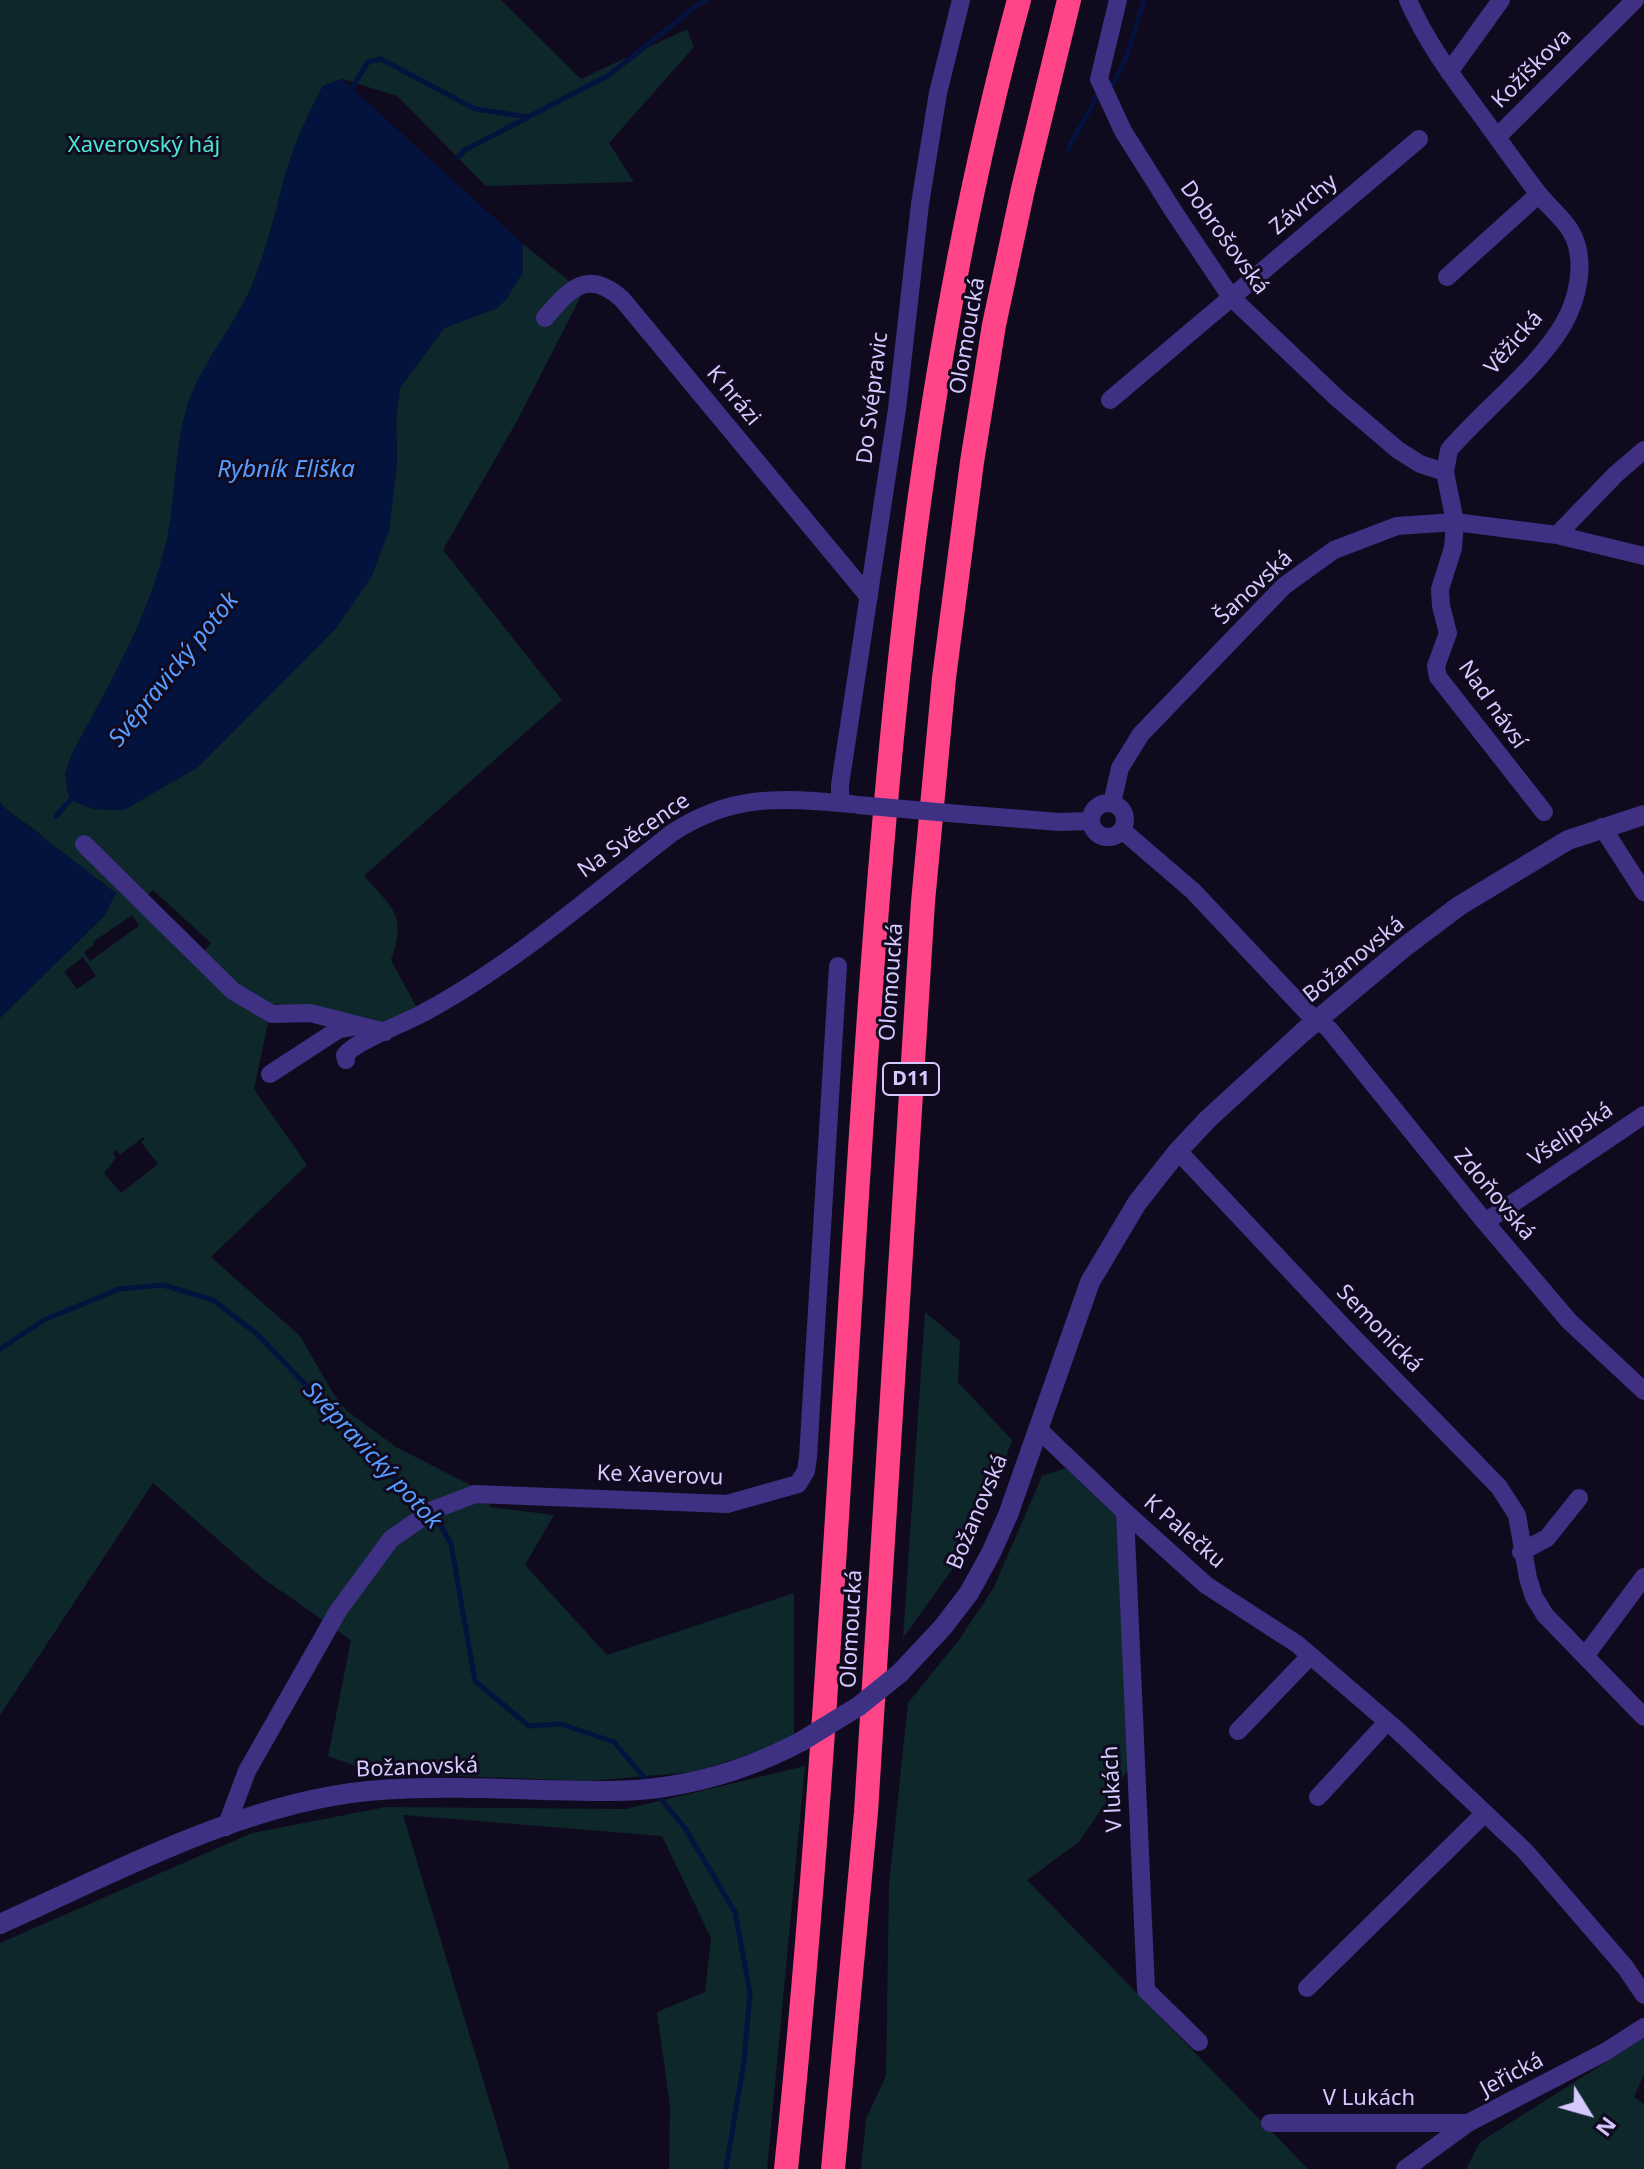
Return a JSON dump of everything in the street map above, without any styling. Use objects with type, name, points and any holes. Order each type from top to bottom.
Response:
[{"type":"highway","name":"Olomoucká","points":[[786,2169],[807,1963],[830,1651],[876,902],[897,676],[914,532],[951,303],[973,186],[1019,0]]},
{"type":"highway","name":"Olomoucká","points":[[833,2169],[866,1812],[923,902],[944,678],[972,462],[994,325],[1069,0]]},
{"type":"street","name":"Do Svépravic","points":[[849,804],[840,785],[897,409],[920,204],[938,93],[961,0]]},
{"type":"street","name":"Dobrošovská","points":[[1118,0],[1099,79],[1123,131],[1231,297],[1338,399],[1398,450],[1420,464],[1445,472]]},
{"type":"street","name":"Věžická","points":[[1408,0],[1422,31],[1449,72],[1539,194],[1565,223],[1575,240],[1579,261],[1576,295],[1562,326],[1544,350],[1449,450],[1445,472]]},
{"type":"street","points":[[1449,72],[1501,0]]},
{"type":"street","name":"Kožíškova","points":[[1497,137],[1635,0]]},
{"type":"street","name":"Závrchy","points":[[1110,400],[1419,139]]},
{"type":"street","points":[[1447,277],[1539,194]]},
{"type":"street","name":"K hrázi","points":[[545,318],[577,286],[601,285],[622,299],[869,597]]},
{"type":"street","points":[[1557,535],[1616,474],[1644,450]]},
{"type":"street","points":[[1445,472],[1455,522]]},
{"type":"street","name":"Šanovská","points":[[1112,803],[1120,768],[1132,744],[1284,586],[1334,550],[1397,526],[1455,522],[1557,535],[1644,556]]},
{"type":"street","name":"Nad návsí","points":[[1455,522],[1453,548],[1440,589],[1448,633],[1436,666],[1438,677],[1544,812]]},
{"type":"street","name":"Na Svěcence","points":[[346,1060],[349,1050],[482,979],[659,843],[692,821],[725,807],[759,799],[784,798],[1059,822],[1091,821],[1093,829],[1103,836],[1116,835],[1122,830]]},
{"type":"street","points":[[1091,821],[1096,807],[1105,802],[1112,803],[1122,809],[1125,816],[1122,830]]},
{"type":"street","name":"Božanovská","points":[[0,1924],[166,1850],[283,1807],[369,1791],[428,1788],[590,1792],[654,1788],[749,1766],[802,1741],[859,1706],[900,1673],[943,1627],[969,1593],[1008,1515],[1090,1282],[1137,1203],[1178,1151],[1208,1119],[1318,1020],[1459,906],[1568,840],[1644,815]]},
{"type":"street","points":[[1602,827],[1644,892]]},
{"type":"street","name":"Zdoňovská","points":[[1122,830],[1193,891],[1329,1029],[1569,1321],[1644,1391]]},
{"type":"street","points":[[84,844],[233,991],[272,1014],[310,1013],[385,1032]]},
{"type":"street","name":"Ke Xaverovu","points":[[226,1827],[247,1771],[338,1611],[391,1539],[427,1513],[475,1494],[727,1504],[798,1484],[806,1471],[808,1457],[838,966]]},
{"type":"street","points":[[270,1074],[339,1029],[359,1025]]},
{"type":"street","name":"Všelipská","points":[[1485,1222],[1644,1115]]},
{"type":"street","name":"Semonická","points":[[1178,1151],[1499,1487],[1517,1515],[1521,1552],[1534,1597],[1545,1615],[1644,1717]]},
{"type":"street","name":"K Palečku","points":[[1038,1429],[1206,1585],[1297,1644],[1485,1813],[1565,1895],[1625,1967],[1644,1995]]},
{"type":"street","points":[[1521,1552],[1547,1538],[1579,1498]]},
{"type":"street","name":"V lukách","points":[[1125,1512],[1146,1990],[1199,2042]]},
{"type":"street","points":[[1585,1656],[1644,1577]]},
{"type":"street","points":[[1238,1731],[1310,1656]]},
{"type":"street","points":[[1318,1797],[1387,1722]]},
{"type":"street","points":[[1307,1988],[1485,1813]]},
{"type":"street","name":"Jeřická","points":[[1405,2169],[1468,2123],[1605,2052],[1644,2027]]},
{"type":"street","name":"V Lukách","points":[[1270,2123],[1468,2123]]},
{"type":"green space","name":"Xaverovský háj","points":[[0,0],[501,0],[581,79],[687,29],[694,47],[609,143],[634,182],[486,186],[397,96],[342,79],[323,86],[291,158],[252,285],[201,375],[187,407],[167,539],[150,595],[127,650],[72,754],[65,774],[71,800],[93,809],[124,810],[198,767],[336,628],[397,465],[396,417],[400,388],[444,328],[497,308],[523,272],[523,244],[583,292],[517,421],[443,550],[562,700],[364,876],[394,912],[398,932],[391,960],[417,1008],[383,1023],[318,1009],[272,1004],[254,1089],[307,1165],[211,1257],[300,1336],[346,1410],[396,1447],[488,1494],[490,1507],[554,1515],[525,1565],[607,1655],[794,1593],[794,1740],[693,1772],[589,1781],[375,1773],[328,1756],[351,1640],[261,1577],[153,1483],[0,1715],[0,1018],[105,915],[40,834],[0,802]],"holes":[[[153,890],[211,943],[199,957],[142,900]],[[132,915],[139,926],[90,961],[84,952],[94,945],[93,942]],[[83,957],[96,976],[77,989],[64,972]],[[143,1137],[145,1139],[141,1142],[158,1164],[121,1193],[104,1173],[116,1158],[113,1153],[116,1150],[120,1155]]]},
{"type":"green space","points":[[925,1312],[960,1341],[958,1382],[1012,1440],[987,1511],[951,1571],[903,1638]]},
{"type":"green space","points":[[1066,1468],[1118,1518],[1128,1770],[1079,1842],[1027,1880],[1308,2169],[861,2169],[866,2119],[886,2076],[889,1884],[908,1703],[958,1641],[993,1589],[1042,1476]]},
{"type":"green space","points":[[805,1766],[767,2169],[669,2169],[670,2106],[657,2012],[705,1992],[711,1938],[662,1836],[403,1815],[510,2169],[0,2169],[0,1943],[252,1833],[386,1807],[626,1809]]},
{"type":"green space","points":[[1644,2038],[1644,2074],[1634,2097],[1644,2104],[1644,2169],[1466,2169],[1480,2142]]},
{"type":"water","name":"Rybník Eliška","points":[[342,79],[523,244],[523,272],[506,300],[497,308],[444,328],[400,388],[396,417],[397,465],[389,531],[371,578],[336,628],[198,767],[124,810],[93,809],[71,800],[66,782],[68,766],[127,650],[160,568],[187,407],[201,375],[252,285],[291,158],[308,116],[323,86]]},
{"type":"water","points":[[0,802],[116,893],[105,915],[0,1018]]},
{"type":"waterway","name":"Svépravický potok","points":[[458,157],[465,150],[609,75],[707,0]]},
{"type":"waterway","points":[[1113,84],[1127,56],[1144,0]]},
{"type":"waterway","points":[[351,90],[368,62],[381,59],[475,109],[529,117]]},
{"type":"waterway","points":[[1068,149],[1098,94]]},
{"type":"waterway","name":"Svépravický potok","points":[[56,816],[74,796]]},
{"type":"waterway","name":"Svépravický potok","points":[[0,1349],[44,1320],[119,1289],[163,1285],[213,1300],[256,1333],[441,1526],[451,1544],[475,1681],[529,1726],[561,1724],[614,1742],[648,1782]]},
{"type":"waterway","name":"Svépravický potok","points":[[656,1793],[685,1828],[735,1912],[750,1993],[744,2062],[726,2169]]}]
